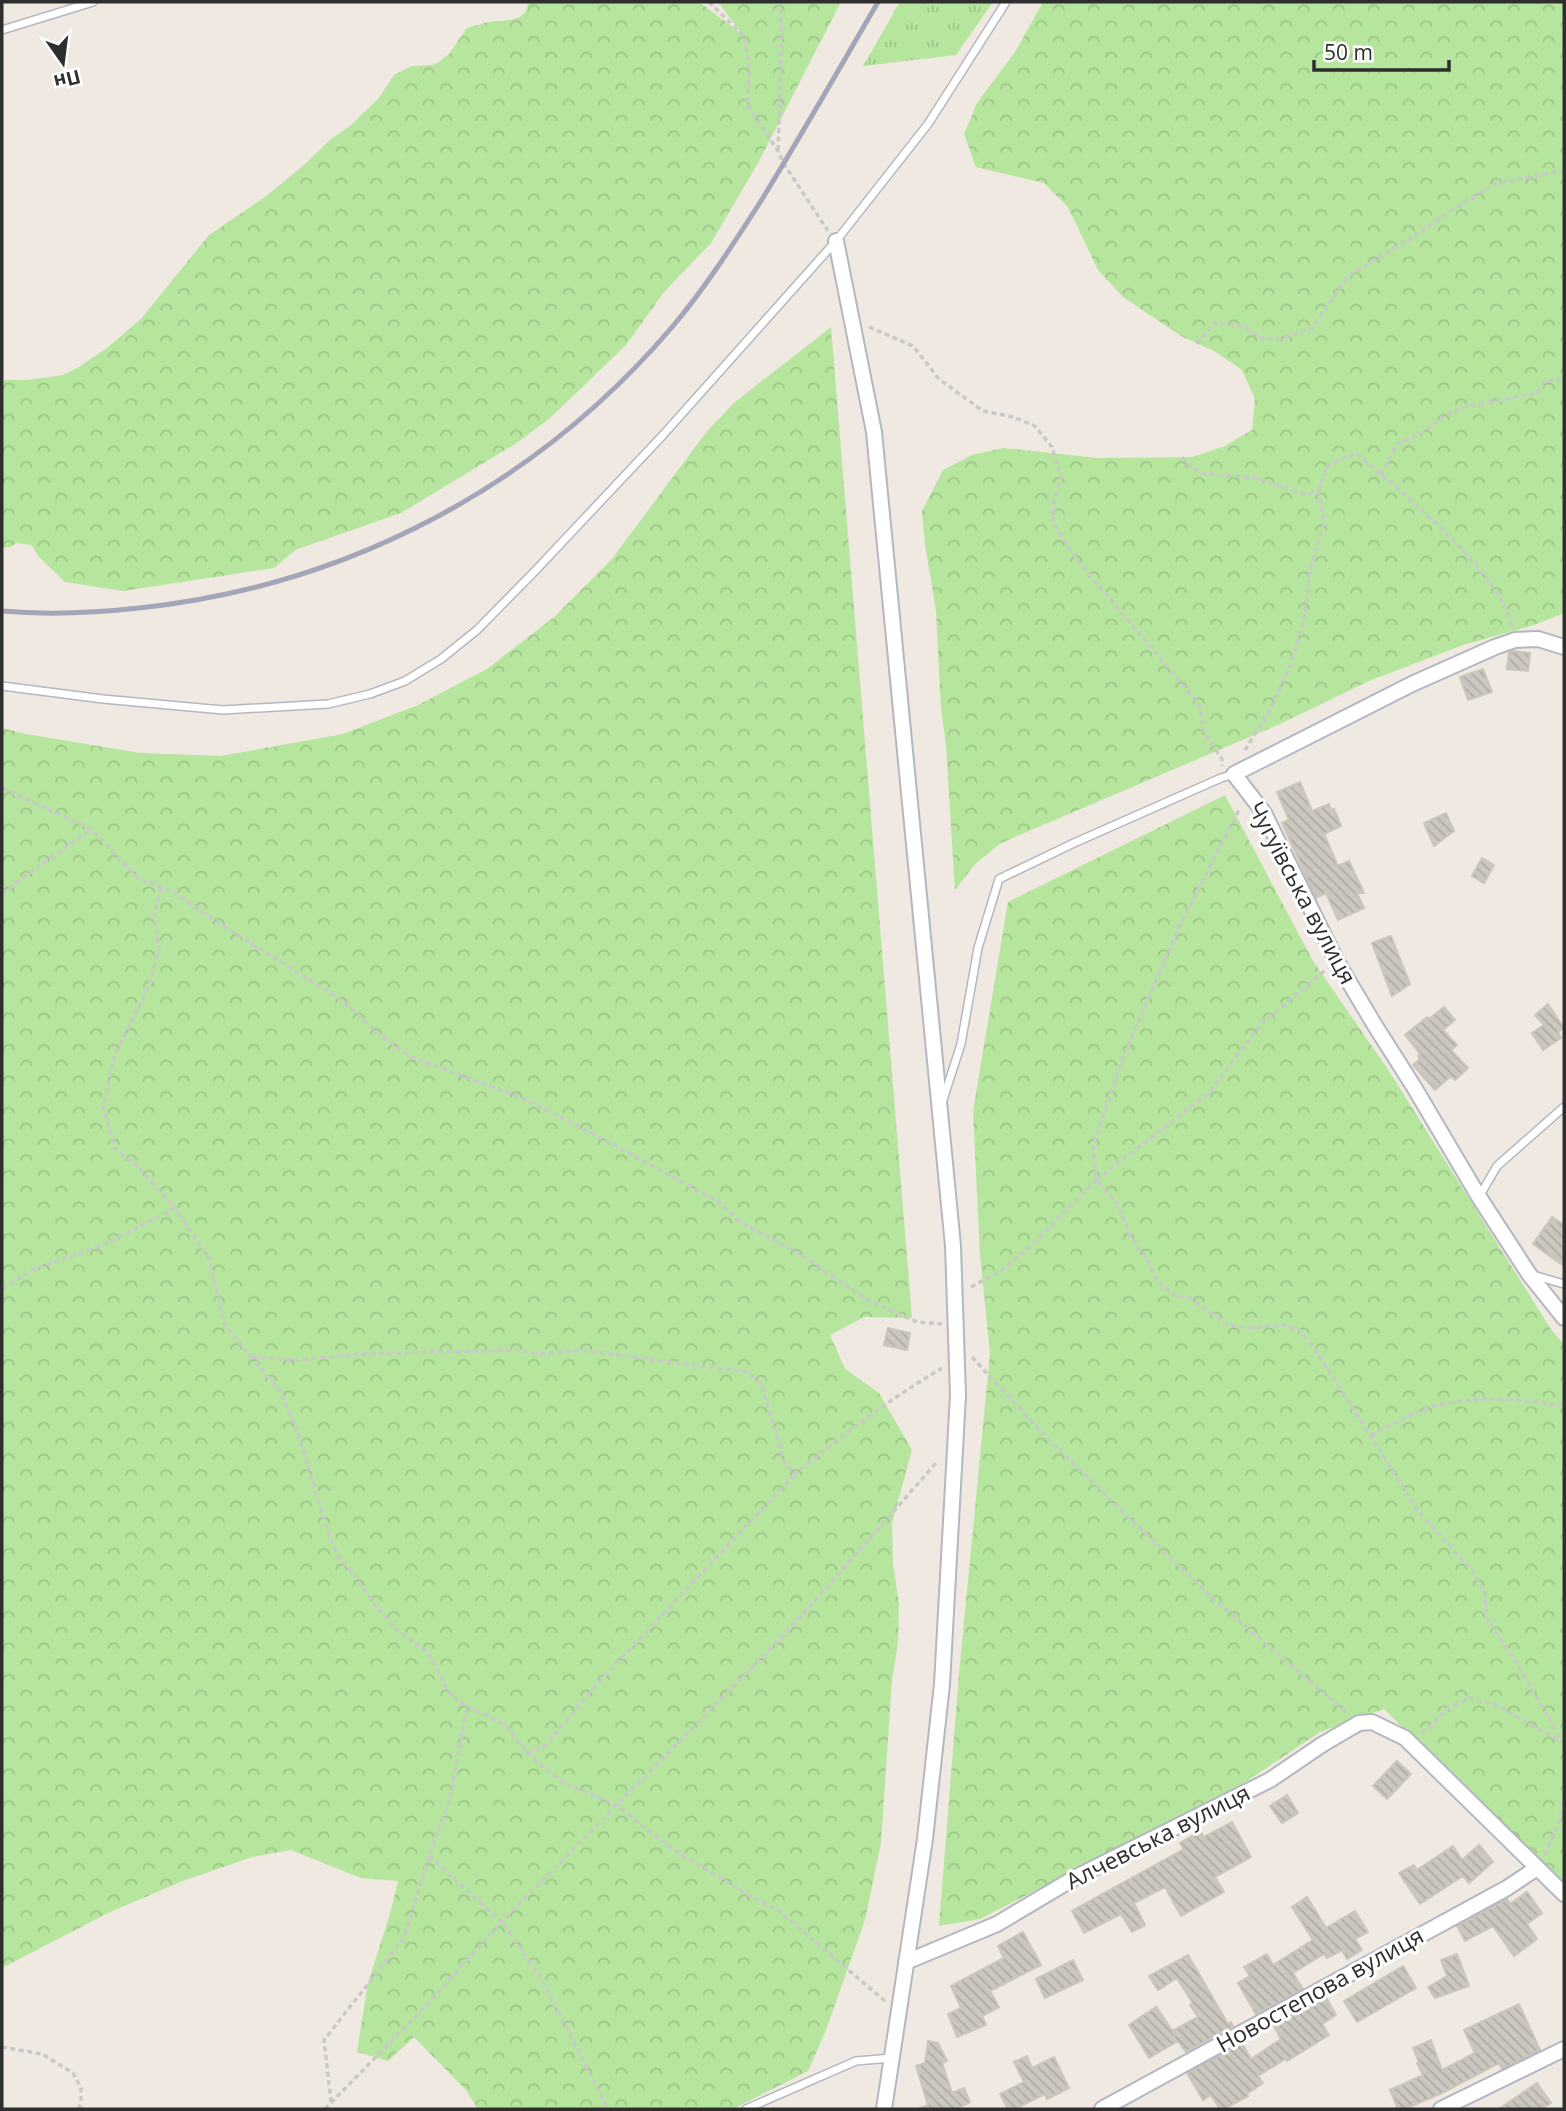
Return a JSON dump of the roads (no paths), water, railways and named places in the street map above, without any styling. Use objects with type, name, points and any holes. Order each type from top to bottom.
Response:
[{"type":"street","points":[[836,241],[874,432],[906,778],[941,1108],[953,1246],[958,1395],[942,1684],[925,1839],[884,2109]]},
{"type":"street","points":[[1228,776],[1412,684],[1515,640],[1538,639],[1564,647]]},
{"type":"street","name":"Чугуївська вулиця","points":[[1228,776],[1264,813],[1336,960],[1479,1198],[1529,1274],[1564,1318]]},
{"type":"street","name":"Алчевська вулиця","points":[[906,1962],[997,1924],[1076,1877],[1270,1780],[1359,1723],[1372,1721],[1405,1738],[1537,1868]]},
{"type":"street","points":[[1537,1868],[1564,1894]]},
{"type":"street","name":"Новостепова вулиця","points":[[1102,2109],[1507,1888],[1537,1868]]},
{"type":"street","points":[[1441,2109],[1564,2049]]},
{"type":"lane","points":[[2,30],[93,2]]},
{"type":"lane","points":[[2,686],[223,710],[328,704],[370,694],[405,681],[440,659],[477,630],[534,572],[663,435],[836,241],[928,124],[1006,2]]},
{"type":"lane","points":[[941,1108],[961,1044],[978,948],[999,879],[1228,776]]},
{"type":"lane","points":[[1479,1198],[1497,1166],[1564,1107]]},
{"type":"lane","points":[[1529,1274],[1564,1284]]},
{"type":"lane","points":[[746,2109],[856,2062],[892,2057]]},
{"type":"railway","points":[[2,611],[70,613],[139,608],[216,596],[291,577],[364,551],[433,519],[499,480],[562,434],[620,383],[685,312],[759,204],[878,2]]}]
